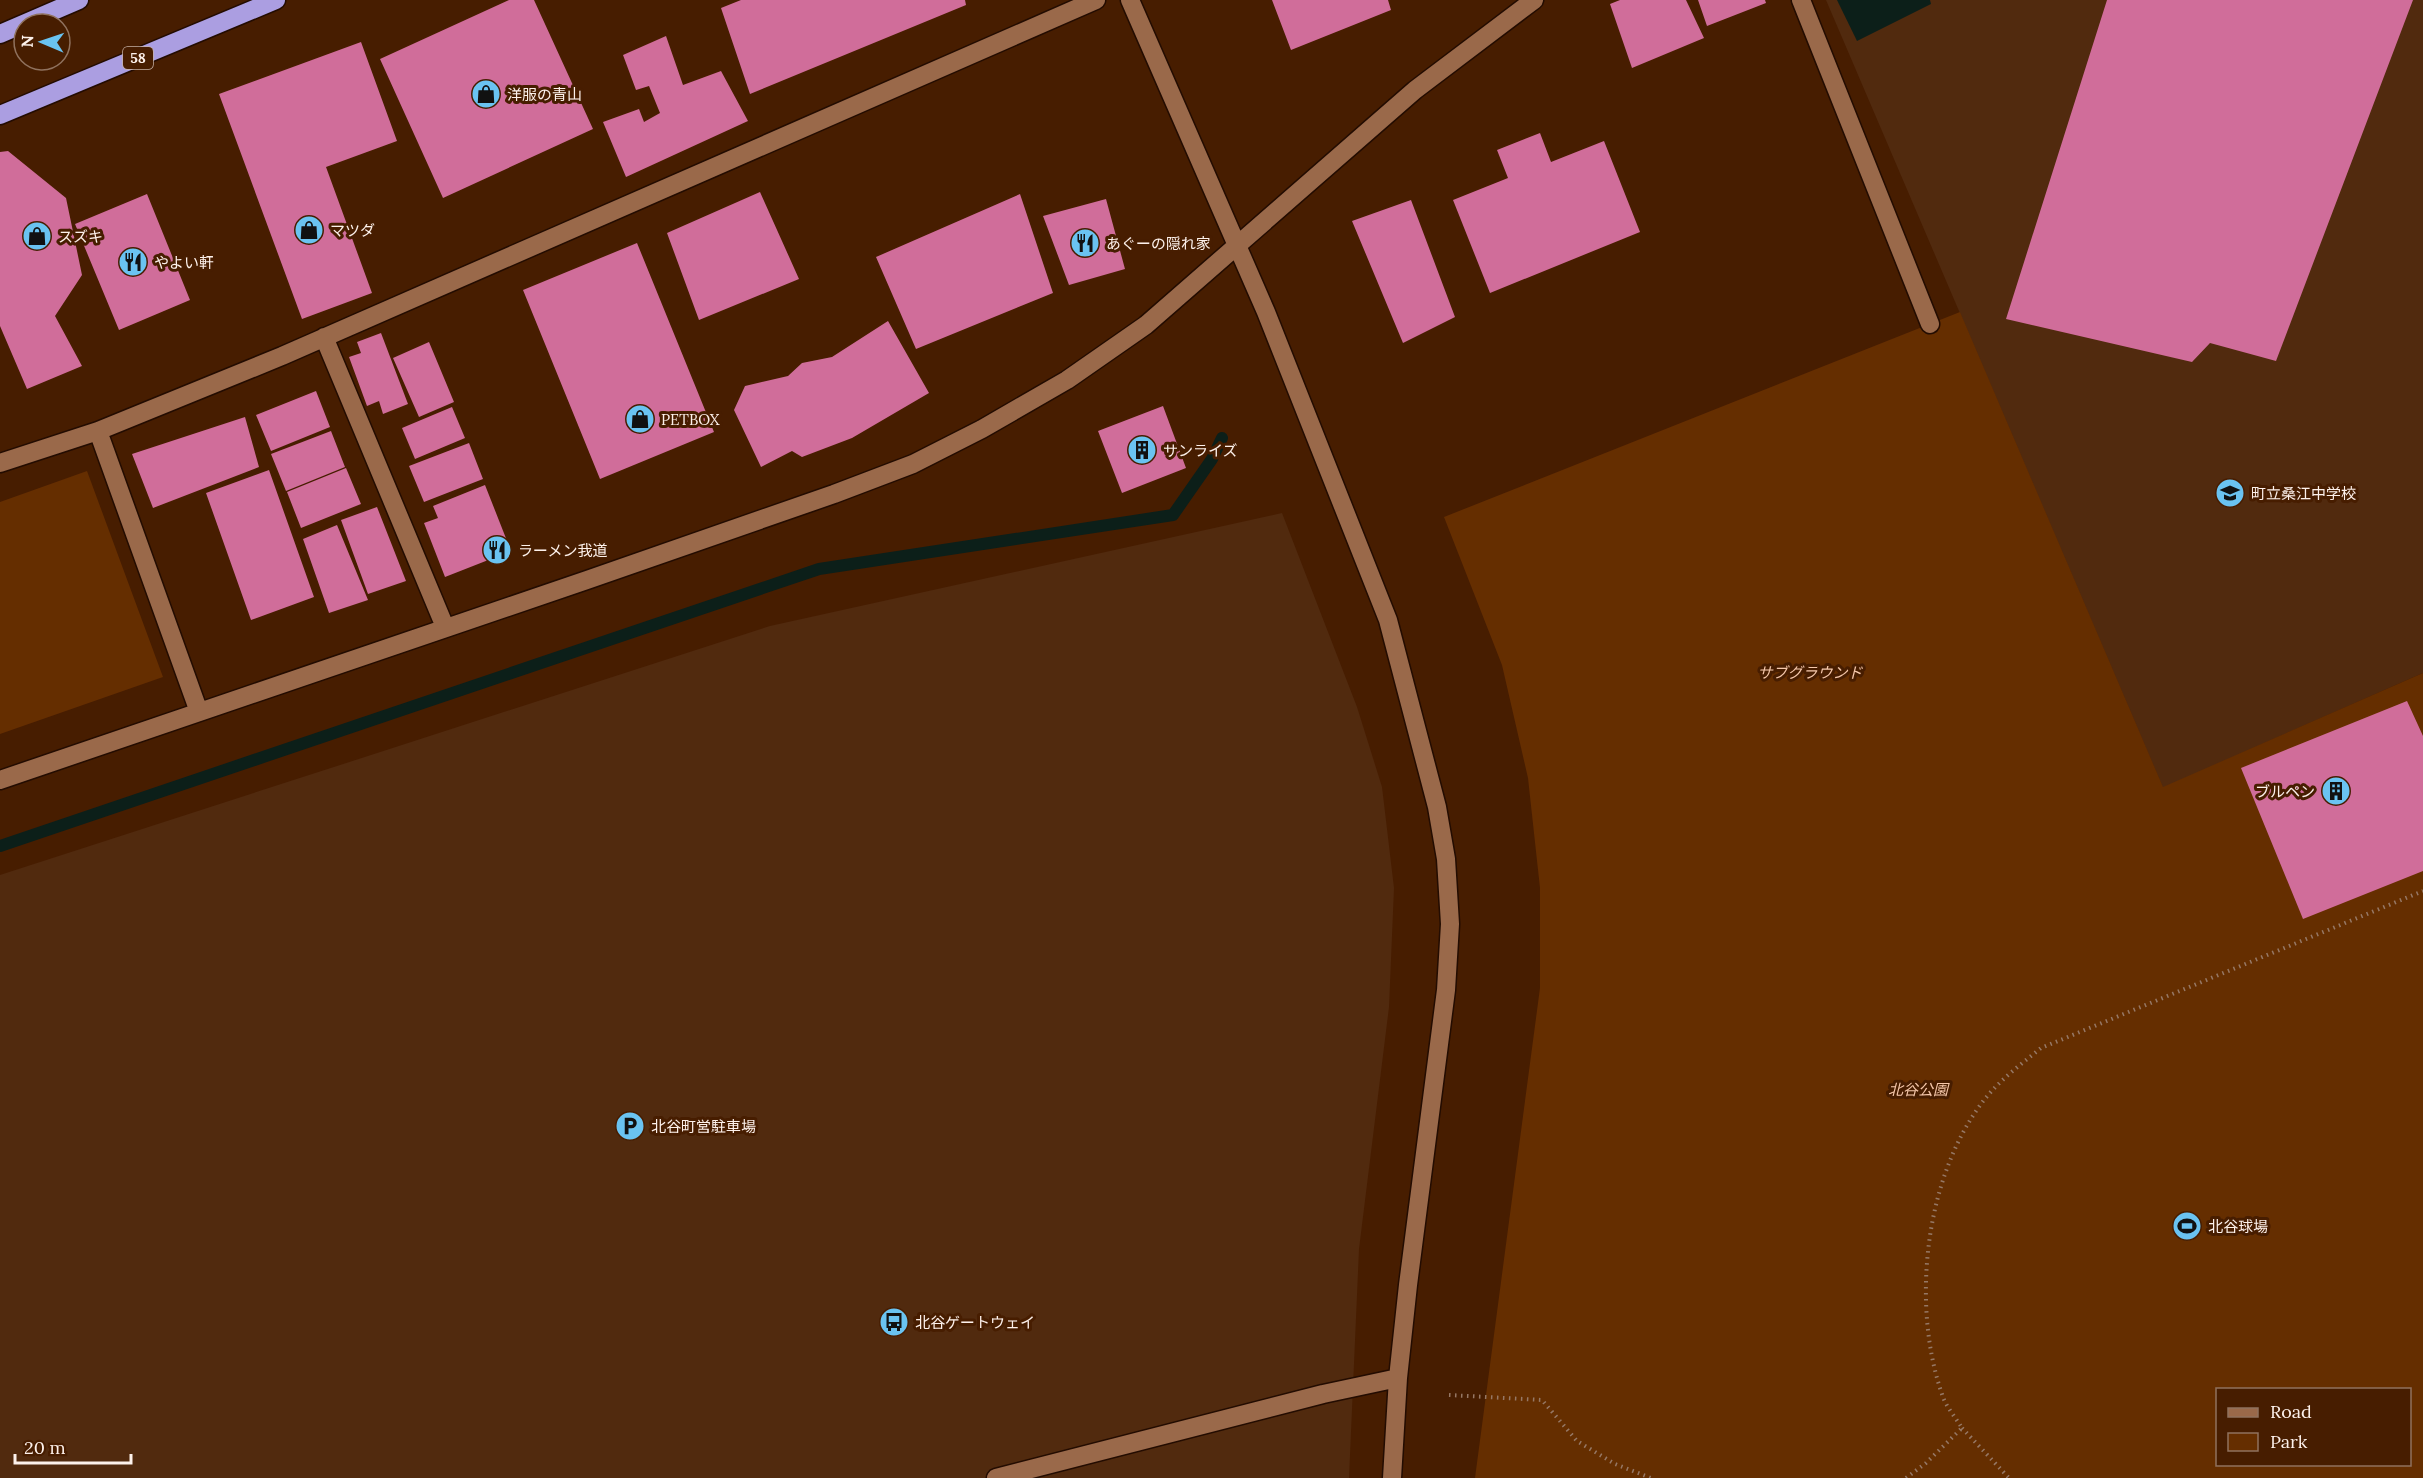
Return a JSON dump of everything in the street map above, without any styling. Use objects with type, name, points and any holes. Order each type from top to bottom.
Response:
[{"type":"highway","points":[[0,34],[80,0]]},
{"type":"highway","name":"58","points":[[0,115],[276,0]]},
{"type":"street","points":[[0,463],[98,431],[324,338],[1096,0]]},
{"type":"street","points":[[1130,0],[1288,368],[1388,620],[1437,807],[1446,859],[1450,924],[1446,990],[1408,1285],[1398,1378],[1392,1478]]},
{"type":"street","points":[[0,780],[445,627],[598,577],[913,464],[982,429],[1067,380],[1146,325],[1237,248],[1415,90],[1534,0]]},
{"type":"street","points":[[1801,0],[1930,324]]},
{"type":"street","points":[[324,338],[445,627]]},
{"type":"street","points":[[98,431],[199,712]]},
{"type":"street","points":[[996,1478],[1323,1394],[1398,1378]]},
{"type":"path","points":[[2009,1478],[1962,1428],[1944,1399],[1935,1366],[1926,1299],[1931,1230],[1942,1186],[1963,1134],[1981,1104],[2006,1077],[2041,1048],[2423,891]]},
{"type":"path","points":[[1449,1395],[1542,1400],[1577,1441],[1615,1464],[1651,1478]]},
{"type":"path","points":[[1906,1478],[1926,1463],[1962,1428]]},
{"type":"shaded area","name":"町立桑江中学校","points":[[1826,0],[2423,0],[2423,673],[2163,788]]},
{"type":"shaded area","name":"北谷町営駐車場","points":[[1282,513],[1357,707],[1382,787],[1394,888],[1389,1007],[1359,1249],[1349,1478],[0,1478],[0,875],[770,626]]},
{"type":"green space","name":"北谷公園","points":[[1960,312],[2163,787],[2423,673],[2423,1478],[1475,1478],[1540,988],[1540,888],[1528,778],[1502,665],[1444,517]]},
{"type":"green space","points":[[87,471],[163,677],[0,734],[0,502]]},
{"type":"water","points":[[1837,0],[1930,0],[1931,4],[1857,41]]},
{"type":"building","name":"洋服の青山","points":[[509,0],[534,0],[593,129],[443,198],[380,59]]},
{"type":"building","points":[[741,0],[965,0],[966,5],[750,94],[721,8]]},
{"type":"building","points":[[1272,0],[1388,0],[1391,10],[1291,50]]},
{"type":"building","points":[[1620,0],[1686,0],[1704,38],[1632,68],[1610,4]]},
{"type":"building","points":[[1698,0],[1765,0],[1766,3],[1707,26]]},
{"type":"building","points":[[2107,0],[2413,0],[2276,361],[2210,343],[2192,362],[2006,319]]},
{"type":"building","points":[[666,36],[683,85],[721,71],[748,121],[626,177],[603,122],[639,109],[644,122],[660,113],[649,86],[636,90],[623,55]]},
{"type":"building","name":"マツダ","points":[[361,42],[397,141],[326,167],[372,293],[302,319],[219,94]]},
{"type":"building","points":[[1540,133],[1551,162],[1604,141],[1640,232],[1490,293],[1453,200],[1508,178],[1497,150]]},
{"type":"building","name":"スズキ","points":[[8,151],[66,198],[82,275],[55,316],[82,366],[27,389],[0,326],[0,152]]},
{"type":"building","points":[[760,192],[799,279],[699,320],[667,233]]},
{"type":"building","name":"やよい軒","points":[[147,194],[190,300],[119,330],[75,224]]},
{"type":"building","points":[[1020,194],[1053,293],[916,349],[876,257]]},
{"type":"building","name":"あぐーの隠れ家","points":[[1106,199],[1125,269],[1069,285],[1043,216]]},
{"type":"building","points":[[1411,200],[1455,317],[1403,343],[1352,221]]},
{"type":"building","points":[[637,243],[714,432],[600,479],[523,290]]},
{"type":"building","points":[[888,321],[929,393],[852,438],[802,457],[792,451],[761,467],[734,410],[745,386],[788,376],[802,363],[832,357]]},
{"type":"building","points":[[381,333],[408,404],[383,414],[379,401],[367,406],[349,357],[361,353],[357,342]]},
{"type":"building","points":[[429,342],[454,402],[419,417],[393,358]]},
{"type":"building","points":[[316,391],[330,427],[271,451],[256,415]]},
{"type":"building","name":"サンライズ","points":[[1163,406],[1186,468],[1122,493],[1098,431]]},
{"type":"building","points":[[452,407],[465,438],[415,459],[402,428]]},
{"type":"building","points":[[245,417],[259,467],[153,508],[132,454]]},
{"type":"building","points":[[331,431],[345,467],[286,491],[271,454]]},
{"type":"building","points":[[469,443],[483,479],[424,502],[409,466]]},
{"type":"building","points":[[346,468],[361,504],[301,528],[287,492]]},
{"type":"building","points":[[269,470],[314,597],[251,620],[206,493]]},
{"type":"building","points":[[485,485],[511,551],[445,577],[424,523],[438,518],[433,506]]},
{"type":"building","points":[[377,507],[406,581],[368,594],[341,520]]},
{"type":"building","points":[[337,525],[368,600],[329,613],[303,539]]},
{"type":"building","name":"ブルペン","points":[[2407,701],[2423,736],[2423,871],[2303,919],[2241,768]]},
{"type":"waterway","points":[[0,846],[819,569],[1173,515],[1212,459],[1222,438]]},
{"type":"place","name":"洋服の青山","points":[[486,94]]},
{"type":"place","name":"マツダ","points":[[309,230]]},
{"type":"place","name":"スズキ","points":[[37,236]]},
{"type":"place","name":"あぐーの隠れ家","points":[[1085,243]]},
{"type":"place","name":"やよい軒","points":[[133,262]]},
{"type":"place","name":"PETBOX","points":[[640,419]]},
{"type":"place","name":"サンライズ","points":[[1142,450]]},
{"type":"place","name":"町立桑江中学校","points":[[2230,493]]},
{"type":"place","name":"ラーメン我道","points":[[497,550]]},
{"type":"place","name":"ブルペン","points":[[2336,791]]},
{"type":"place","name":"北谷町営駐車場","points":[[630,1126]]},
{"type":"place","name":"北谷球場","points":[[2187,1226]]},
{"type":"place","name":"北谷ゲートウェイ","points":[[894,1322]]},
{"type":"park label","name":"サブグラウンド","points":[[1810,672]]}]
